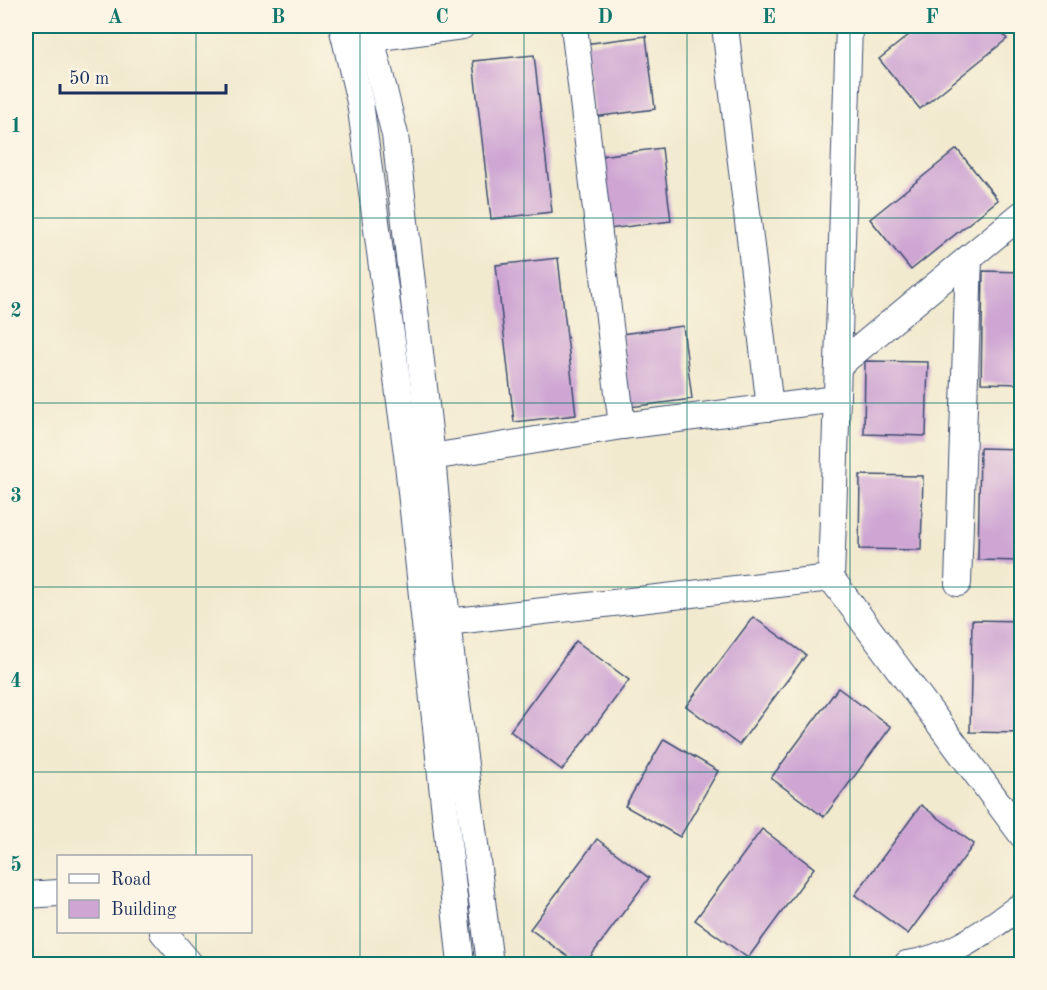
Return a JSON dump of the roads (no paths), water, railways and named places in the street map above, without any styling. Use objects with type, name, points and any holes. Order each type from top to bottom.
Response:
[{"type":"street","points":[[342,26],[360,102],[407,454],[461,964]]},
{"type":"street","points":[[462,26],[370,32],[395,135],[432,457],[447,622],[490,964]]},
{"type":"street","points":[[574,26],[622,426]]},
{"type":"street","points":[[725,26],[770,408]]},
{"type":"street","points":[[849,26],[831,578],[1022,835]]},
{"type":"street","points":[[838,366],[1022,214]]},
{"type":"street","points":[[958,583],[969,258]]},
{"type":"street","points":[[432,457],[622,426],[837,399]]},
{"type":"street","points":[[447,622],[831,578]]},
{"type":"street","points":[[26,896],[57,893]]},
{"type":"street","points":[[907,964],[922,963],[975,939],[1022,905]]},
{"type":"street","points":[[164,933],[190,964]]}]
